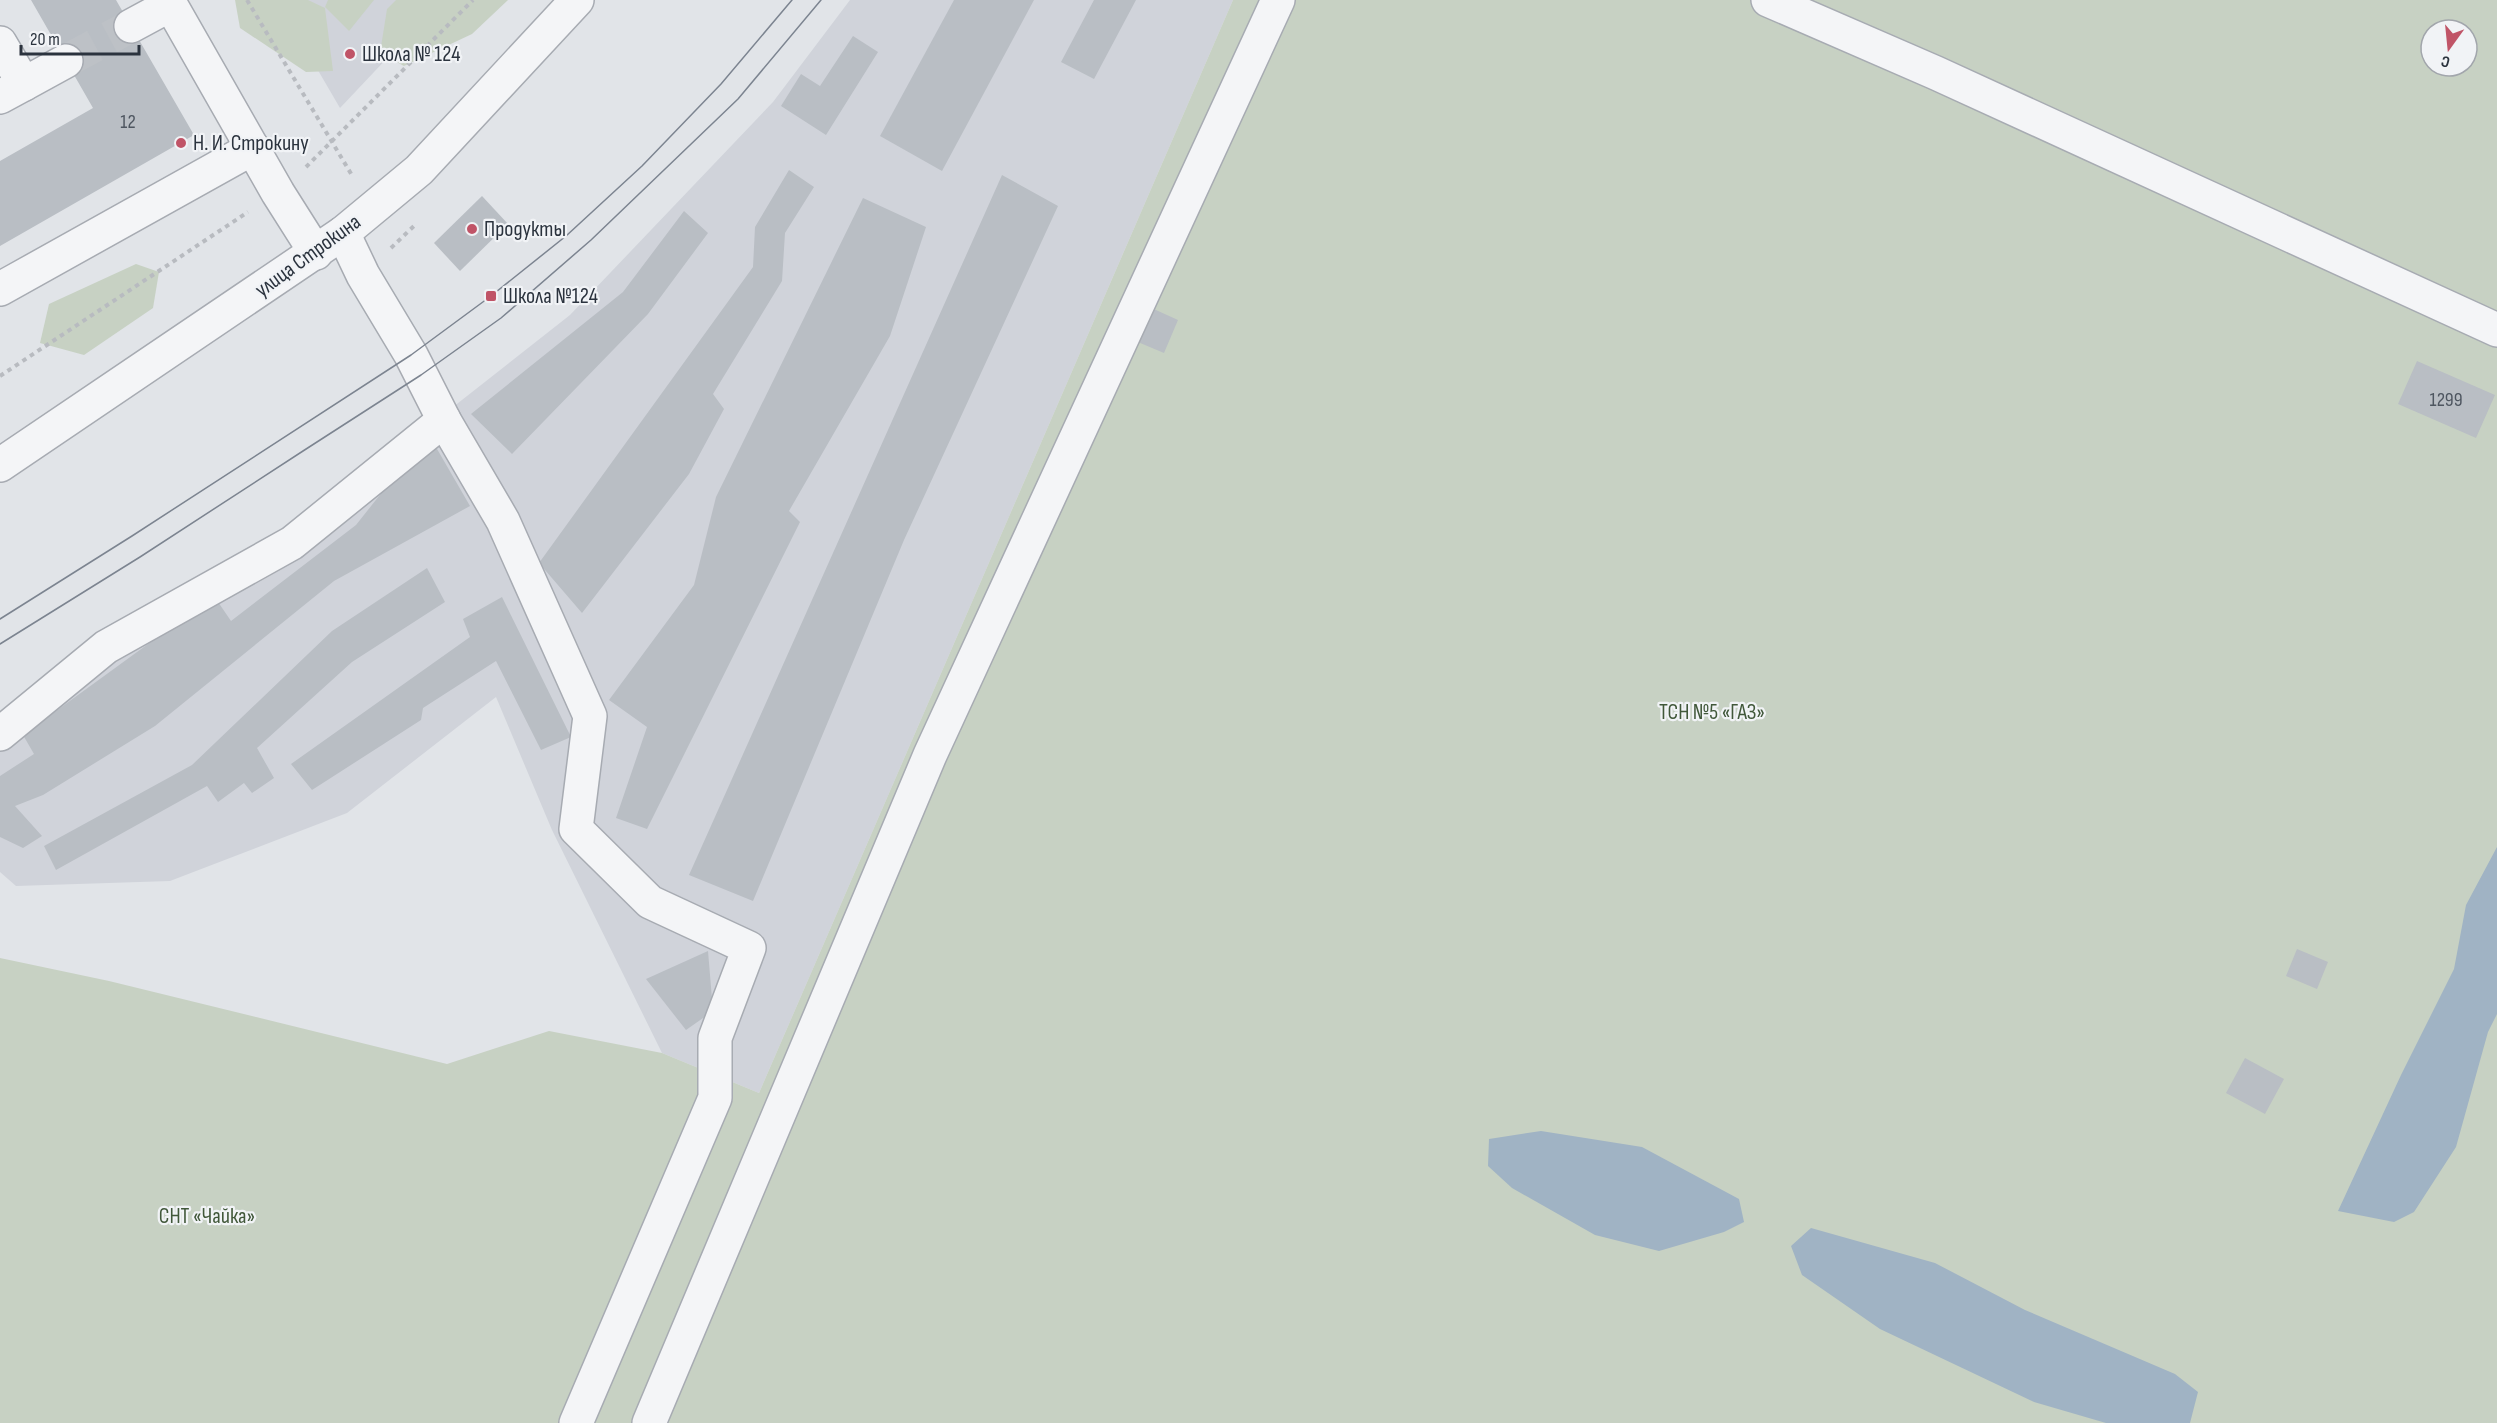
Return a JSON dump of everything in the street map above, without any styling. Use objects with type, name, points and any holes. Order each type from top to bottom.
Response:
[{"type":"street","name":"улица Строкина","points":[[0,465],[343,233],[419,170],[577,0]]},
{"type":"street","points":[[649,1423],[930,755],[1278,0]]},
{"type":"street","points":[[1768,0],[1946,77],[2497,330]]},
{"type":"street","points":[[131,26],[169,2],[252,148],[316,253]]},
{"type":"street","points":[[0,43],[12,91],[66,61]]},
{"type":"street","points":[[0,289],[252,148]]},
{"type":"street","points":[[343,233],[363,275],[411,355],[444,420],[503,521],[590,716],[576,830],[650,902],[749,948],[715,1038],[715,1098],[576,1423]]},
{"type":"street","points":[[0,734],[106,647],[292,543],[444,420]]},
{"type":"path","points":[[247,0],[358,184]]},
{"type":"shaded area","name":"Школа № 124","points":[[277,0],[442,0],[340,108]]},
{"type":"shaded area","points":[[850,0],[1233,0],[759,1093],[662,1053],[552,830],[496,697],[347,813],[170,881],[16,886],[0,872],[0,738],[341,495],[570,315],[773,102]]},
{"type":"green space","points":[[235,0],[308,0],[325,8],[333,71],[306,72],[240,28]]},
{"type":"green space","points":[[328,0],[374,0],[349,31],[325,7]]},
{"type":"green space","points":[[396,0],[508,0],[472,34],[404,66],[380,53],[387,9]]},
{"type":"green space","name":"ТСН №5 «ГАЗ»","points":[[1233,0],[2497,0],[2497,1423],[0,1423],[0,958],[109,981],[447,1064],[549,1031],[662,1053],[759,1093]]},
{"type":"green space","points":[[136,264],[159,272],[153,308],[84,355],[40,343],[49,304]]},
{"type":"water","points":[[2497,847],[2497,1014],[2488,1032],[2456,1147],[2414,1212],[2394,1222],[2338,1211],[2401,1075],[2454,969],[2466,905]]},
{"type":"water","points":[[1541,1131],[1642,1147],[1739,1199],[1744,1222],[1724,1232],[1659,1251],[1595,1235],[1512,1188],[1488,1166],[1489,1139]]},
{"type":"water","points":[[1811,1228],[1935,1263],[2025,1310],[2175,1374],[2198,1392],[2190,1423],[2106,1423],[2034,1402],[1880,1329],[1802,1275],[1791,1246]]},
{"type":"building","points":[[31,0],[116,0],[194,135],[0,246],[0,161],[93,108]]},
{"type":"building","points":[[954,0],[1034,0],[942,171],[880,136]]},
{"type":"building","points":[[1094,0],[1136,0],[1094,79],[1061,62]]},
{"type":"building","points":[[853,36],[878,52],[826,135],[781,106],[801,74],[820,86]]},
{"type":"building","points":[[789,170],[814,187],[785,233],[782,281],[713,394],[724,409],[689,474],[582,613],[539,563],[753,267],[755,227]]},
{"type":"building","points":[[1002,175],[1058,206],[904,540],[753,901],[689,875]]},
{"type":"building","points":[[482,196],[508,224],[460,271],[434,243]]},
{"type":"building","points":[[863,198],[926,227],[890,336],[789,511],[800,522],[647,829],[616,818],[647,727],[609,700],[694,585],[716,497]]},
{"type":"building","points":[[684,211],[708,233],[648,314],[512,454],[471,414],[623,292]]},
{"type":"building","points":[[1147,306],[1178,320],[1164,353],[1133,340]]},
{"type":"building","points":[[2417,361],[2495,395],[2476,438],[2398,404]]},
{"type":"building","points":[[433,442],[470,506],[334,581],[155,726],[43,795],[15,806],[42,836],[23,848],[0,837],[0,776],[34,754],[23,735],[214,596],[231,621],[356,525],[383,491],[378,482]]},
{"type":"building","points":[[427,568],[445,602],[352,662],[257,748],[274,778],[252,793],[244,783],[218,802],[207,786],[56,870],[44,846],[192,765],[332,631]]},
{"type":"building","points":[[502,597],[571,737],[541,750],[496,661],[423,708],[421,720],[312,790],[291,764],[470,637],[463,619]]},
{"type":"building","points":[[2297,949],[2328,962],[2317,989],[2286,976]]},
{"type":"building","points":[[708,951],[713,1011],[686,1030],[646,979]]},
{"type":"building","points":[[2245,1058],[2284,1079],[2265,1114],[2226,1093]]},
{"type":"tunnel","points":[[66,61],[131,26]]},
{"type":"tram line","points":[[0,619],[411,355],[491,296],[566,236],[642,166],[721,84],[792,0]]},
{"type":"tram line","points":[[0,644],[140,557],[421,375],[501,318],[591,240],[738,99],[821,0]]},
{"type":"place","name":"Школа № 124","points":[[350,54]]},
{"type":"place","name":"Н. И. Строкину","points":[[181,143]]},
{"type":"place","name":"Продукты","points":[[472,229]]},
{"type":"place","name":"Школа №124","points":[[491,296]]},
{"type":"park label","name":"СНТ «Чайка»","points":[[207,1216]]}]
